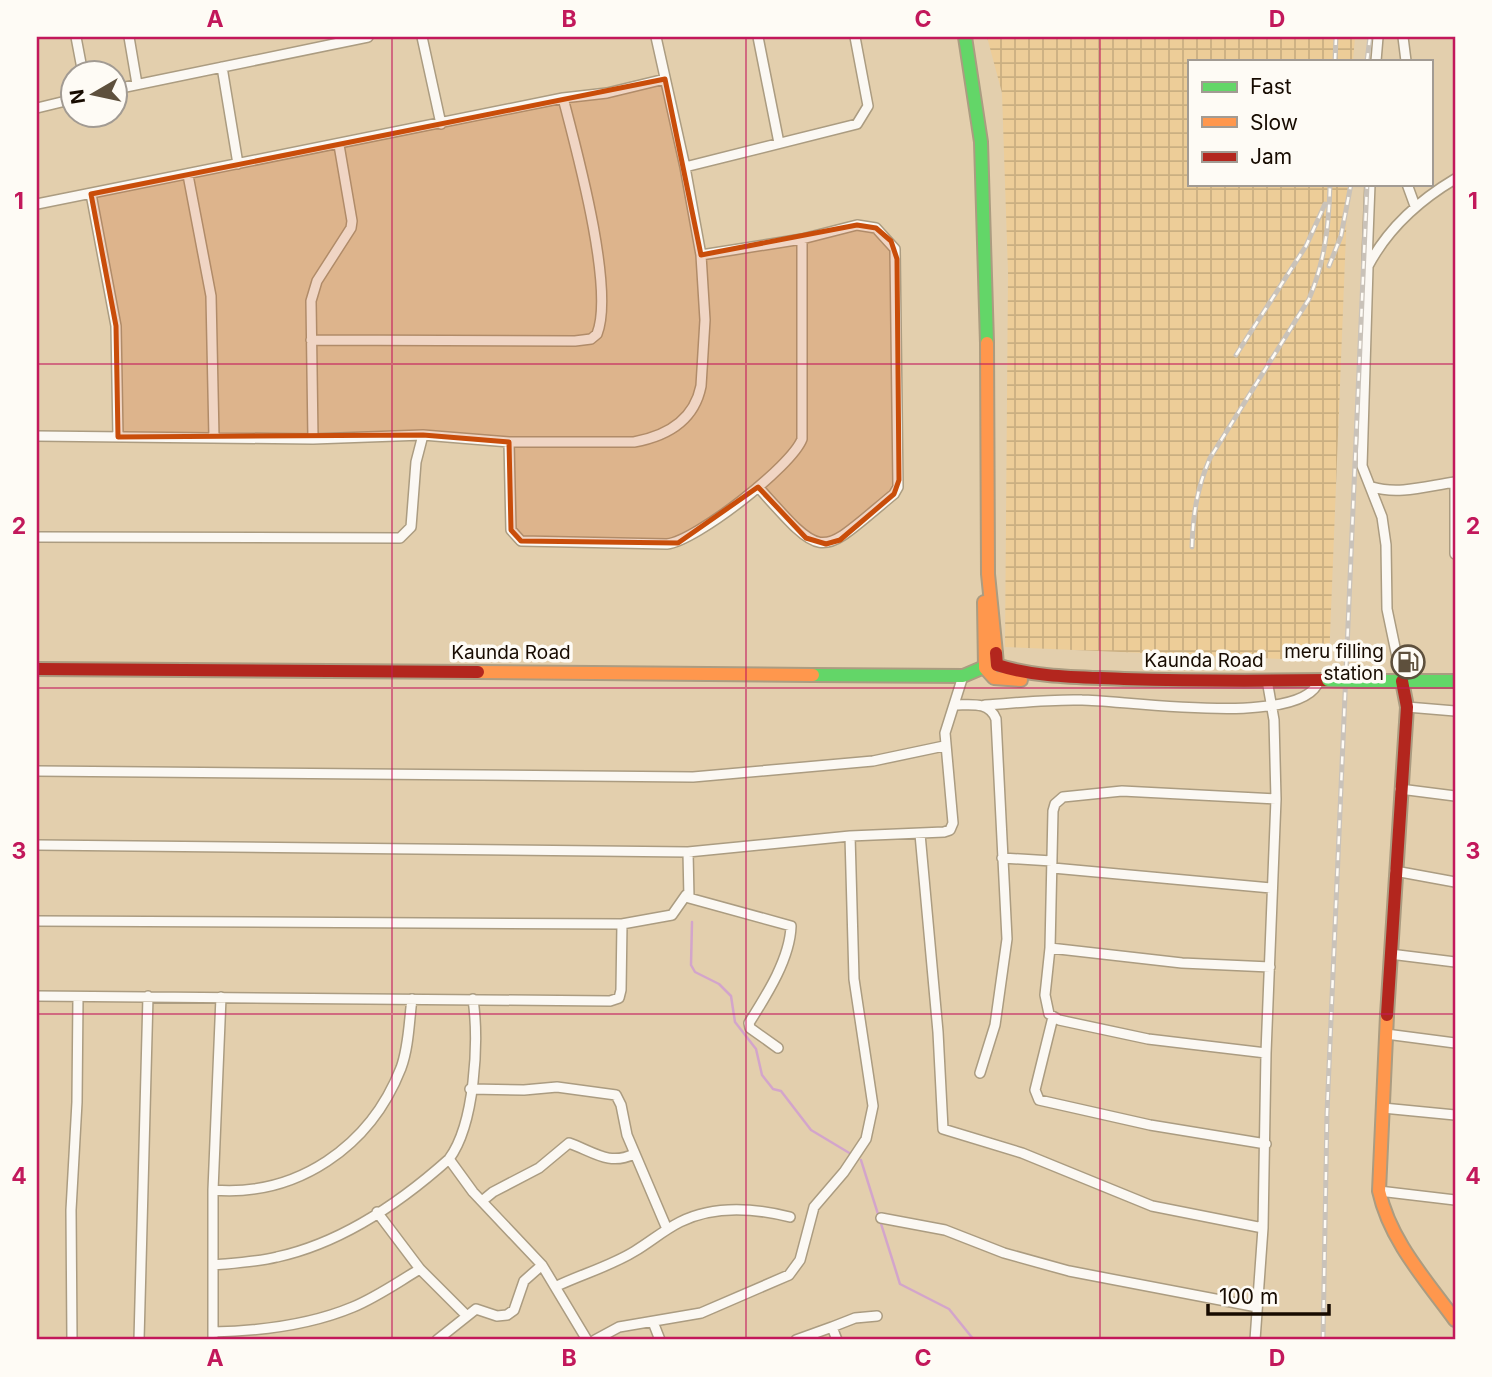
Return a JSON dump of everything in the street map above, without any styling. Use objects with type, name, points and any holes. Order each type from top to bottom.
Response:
[{"type":"street","points":[[76,37],[80,60]]},
{"type":"street","points":[[129,37],[137,84]]},
{"type":"street","points":[[130,86],[368,37]]},
{"type":"street","points":[[422,37],[441,124]]},
{"type":"street","points":[[37,436],[313,439],[423,435],[509,442],[634,442],[654,438],[680,424],[698,400],[701,386],[705,320],[701,255],[685,167],[656,37]]},
{"type":"street","points":[[758,37],[779,143]]},
{"type":"street","points":[[685,167],[852,127],[861,121],[868,106],[868,96],[855,37]]},
{"type":"street","points":[[965,37],[981,142],[987,313],[989,659]]},
{"type":"street","points":[[1377,60],[1378,37]]},
{"type":"street","points":[[1403,37],[1406,60]]},
{"type":"street","points":[[222,67],[238,164]]},
{"type":"street","points":[[37,204],[563,98],[607,93],[665,79]]},
{"type":"street","points":[[311,340],[575,341],[591,339],[597,334],[601,318],[598,262],[581,168],[563,98]]},
{"type":"street","points":[[37,108],[60,102]]},
{"type":"street","points":[[313,439],[311,301],[317,281],[351,228],[338,145]]},
{"type":"street","points":[[188,175],[211,296],[214,438]]},
{"type":"street","points":[[1368,267],[1388,233],[1415,206],[1455,180]]},
{"type":"street","points":[[1370,186],[1362,466],[1372,487],[1386,545],[1387,609],[1407,707],[1390,954],[1379,1191],[1380,1204],[1388,1224],[1455,1320]]},
{"type":"street","points":[[1408,186],[1415,206]]},
{"type":"street","points":[[91,194],[116,326],[118,437]]},
{"type":"street","points":[[701,255],[802,239],[857,225],[876,228],[895,249],[899,480],[894,494],[839,540],[826,544],[806,538],[758,486]]},
{"type":"street","points":[[509,442],[511,530],[521,541],[678,543],[697,533],[758,486],[799,448],[802,439],[802,239]]},
{"type":"street","points":[[37,537],[400,538],[411,527],[416,463],[423,435]]},
{"type":"street","points":[[1372,487],[1386,491],[1455,484],[1455,554]]},
{"type":"street","name":"Kaunda Road","points":[[37,669],[963,676],[989,659],[999,680],[1060,681],[1079,678],[1455,681]]},
{"type":"street","points":[[37,845],[688,852],[850,836],[944,832],[952,827],[944,746],[963,676]]},
{"type":"street","points":[[1255,1340],[1263,1228],[1266,1053],[1277,764],[1267,680]]},
{"type":"street","points":[[954,705],[1071,699],[1239,709],[1300,700],[1317,689],[1323,680]]},
{"type":"street","points":[[980,1073],[995,1025],[1006,960],[996,719],[993,710],[985,705]]},
{"type":"street","points":[[1407,707],[1455,711]]},
{"type":"street","points":[[37,771],[693,777],[873,761],[944,746]]},
{"type":"street","points":[[1400,789],[1455,796]]},
{"type":"street","points":[[1266,1053],[1148,1039],[1053,1017],[1045,1006],[1050,948],[1052,810],[1063,797],[1122,791],[1276,799]]},
{"type":"street","points":[[920,834],[938,1032],[943,1129],[1022,1153],[1152,1206],[1263,1228]]},
{"type":"street","points":[[595,1340],[619,1327],[701,1313],[779,1280],[796,1269],[814,1207],[844,1172],[866,1139],[873,1106],[854,979],[850,836]]},
{"type":"street","points":[[37,921],[622,924],[672,915],[686,895],[688,852]]},
{"type":"street","points":[[1002,858],[1271,888]]},
{"type":"street","points":[[1395,871],[1455,882]]},
{"type":"street","points":[[686,895],[692,901],[790,925],[788,944],[770,987],[749,1023],[750,1028],[778,1048]]},
{"type":"street","points":[[37,996],[610,1001],[619,998],[622,924]]},
{"type":"street","points":[[1050,948],[1199,964],[1270,967]]},
{"type":"street","points":[[1390,954],[1455,962]]},
{"type":"street","points":[[139,1340],[148,996]]},
{"type":"street","points":[[72,1340],[71,1210],[77,1102],[78,997]]},
{"type":"street","points":[[221,997],[213,1190],[213,1336],[268,1328],[326,1316],[354,1307],[420,1269]]},
{"type":"street","points":[[213,1190],[249,1191],[276,1187],[318,1168],[355,1137],[387,1094],[402,1066],[411,999]]},
{"type":"street","points":[[213,1265],[263,1260],[328,1241],[377,1212],[449,1159],[463,1133],[470,1089],[476,1034],[473,999]]},
{"type":"street","points":[[1053,1017],[1035,1090],[1039,1100],[1150,1125],[1266,1144]]},
{"type":"street","points":[[1386,1034],[1455,1043]]},
{"type":"street","points":[[470,1089],[524,1090],[557,1087],[616,1095],[634,1154],[667,1229]]},
{"type":"street","points":[[1383,1108],[1455,1115]]},
{"type":"street","points":[[482,1201],[493,1192],[528,1175],[569,1143],[607,1160],[622,1160],[634,1154]]},
{"type":"street","points":[[449,1159],[482,1201],[542,1265],[587,1340]]},
{"type":"street","points":[[1379,1191],[1455,1200]]},
{"type":"street","points":[[556,1286],[630,1254],[688,1218],[729,1209],[766,1211],[790,1217]]},
{"type":"street","points":[[377,1212],[420,1269],[467,1316]]},
{"type":"street","points":[[881,1218],[945,1230],[1004,1253],[1069,1271],[1257,1307]]},
{"type":"street","points":[[437,1340],[481,1308],[497,1316],[507,1315],[514,1310],[524,1281],[542,1265]]},
{"type":"street","points":[[796,1340],[855,1318],[877,1316]]},
{"type":"street","points":[[653,1322],[658,1339]]},
{"type":"street","points":[[832,1327],[837,1340]]},
{"type":"highlighted area","points":[[665,79],[701,255],[857,225],[876,228],[891,241],[897,259],[899,480],[894,494],[840,540],[826,544],[806,538],[758,487],[678,543],[521,541],[511,530],[509,442],[423,435],[118,437],[116,326],[91,194]]},
{"type":"shaded area","points":[[987,37],[1355,37],[1353,60],[1188,60],[1188,186],[1348,186],[1329,661],[1005,647],[1008,272],[1002,93]]},
{"type":"waterway","points":[[692,922],[691,965],[695,972],[719,984],[731,996],[735,1022],[756,1049],[762,1075],[773,1089],[781,1091],[811,1130],[851,1154]]},
{"type":"waterway","points":[[861,1160],[900,1284],[949,1309],[974,1340]]},
{"type":"railway","points":[[1335,60],[1336,37]]},
{"type":"railway","points":[[1367,60],[1370,37]]},
{"type":"railway","points":[[1192,547],[1196,501],[1210,458],[1309,299],[1325,243],[1330,186]]},
{"type":"railway","points":[[1329,266],[1341,236],[1351,186]]},
{"type":"railway","points":[[1323,1340],[1327,1113],[1367,186]]},
{"type":"railway","points":[[1236,355],[1306,246],[1325,204]]},
{"type":"traffic: fast","points":[[965,37],[981,142],[987,343]]},
{"type":"traffic: fast","points":[[813,675],[963,676],[996,662]]},
{"type":"traffic: fast","points":[[1328,680],[1360,681]]},
{"type":"traffic: fast","points":[[1360,681],[1455,681]]},
{"type":"traffic: slow","points":[[987,343],[988,574],[996,653]]},
{"type":"traffic: slow","points":[[984,602],[985,668],[994,678],[1021,680]]},
{"type":"traffic: slow","points":[[478,672],[813,675]]},
{"type":"traffic: slow","points":[[1387,1015],[1379,1191],[1391,1227],[1400,1243],[1455,1320]]},
{"type":"traffic: jam","points":[[996,653],[997,665],[1060,676],[1175,680],[1328,680]]},
{"type":"traffic: jam","points":[[37,669],[478,672]]},
{"type":"traffic: jam","points":[[1387,1015],[1407,707],[1402,681]]},
{"type":"place","name":"meru filling station","points":[[1408,662]]}]
